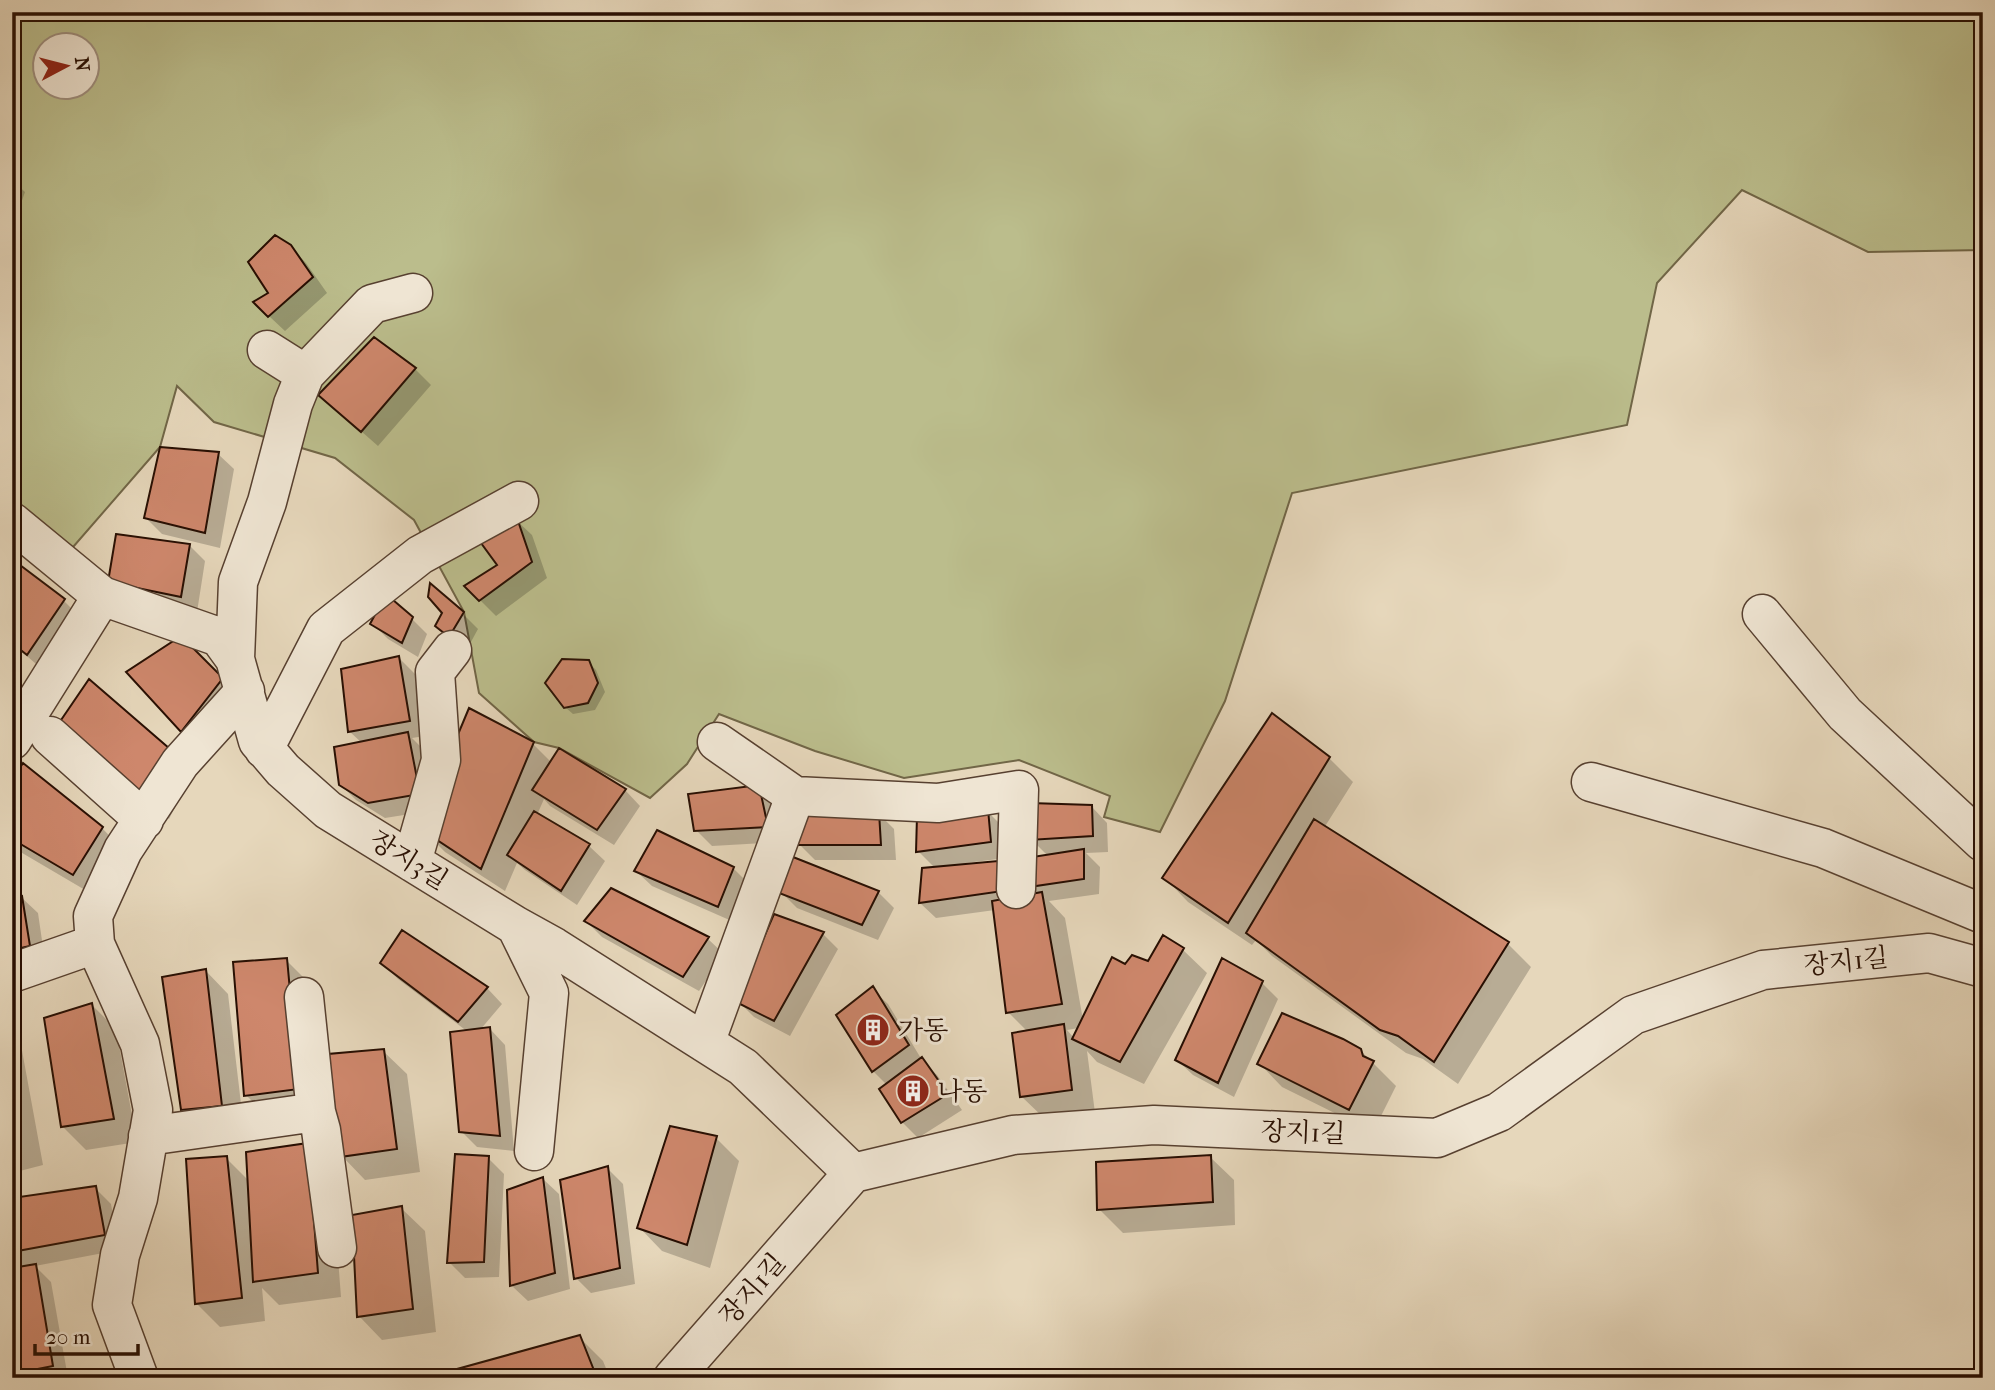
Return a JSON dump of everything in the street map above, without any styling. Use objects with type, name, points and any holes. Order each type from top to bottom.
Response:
[{"type":"street","points":[[139,1378],[112,1305],[120,1255],[138,1198],[153,1110],[141,1044],[95,944],[93,916],[123,850],[240,675],[238,582],[267,502],[293,404],[305,374],[372,304],[413,293]]},
{"type":"street","points":[[267,351],[305,374]]},
{"type":"street","points":[[264,749],[326,629],[420,555],[519,501]]},
{"type":"street","name":"장지3길","points":[[12,522],[102,596],[219,637],[240,675],[258,741],[283,771],[328,810],[554,947],[743,1067],[853,1174]]},
{"type":"street","points":[[12,740],[102,596]]},
{"type":"street","points":[[1762,614],[1845,715],[1983,842]]},
{"type":"street","points":[[412,862],[441,760],[435,672],[452,650]]},
{"type":"street","points":[[50,736],[144,820]]},
{"type":"street","points":[[716,742],[795,796],[938,803],[1018,790],[1016,888]]},
{"type":"street","points":[[1591,782],[1824,848],[1983,914]]},
{"type":"street","points":[[705,1043],[795,796]]},
{"type":"street","points":[[516,926],[549,993],[534,1150]]},
{"type":"street","points":[[12,973],[95,944]]},
{"type":"street","name":"장지1길","points":[[673,1378],[853,1174],[1013,1135],[1154,1125],[1437,1138],[1499,1112],[1633,1015],[1763,970],[1929,953],[1983,968]]},
{"type":"street","points":[[304,997],[316,1112],[321,1130],[337,1248]]},
{"type":"street","points":[[148,1136],[316,1112]]},
{"type":"green space","points":[[12,12],[1983,12],[1983,250],[1868,252],[1742,190],[1657,283],[1627,425],[1292,493],[1225,701],[1160,832],[1104,817],[1110,796],[1019,760],[904,778],[815,751],[719,714],[687,764],[650,798],[559,748],[534,742],[479,693],[464,612],[414,520],[335,458],[214,422],[177,386],[160,447],[60,562],[12,522]]},
{"type":"building","points":[[275,235],[291,245],[313,277],[268,317],[253,302],[268,293],[248,262]]},
{"type":"building","points":[[374,337],[416,368],[361,432],[318,395]]},
{"type":"building","points":[[160,447],[219,452],[205,533],[144,518]]},
{"type":"building","points":[[517,518],[532,562],[479,601],[464,586],[497,565],[481,543]]},
{"type":"building","points":[[116,534],[190,544],[181,597],[108,582]]},
{"type":"building","points":[[12,559],[65,599],[27,655],[12,643]]},
{"type":"building","points":[[430,583],[464,612],[449,637],[435,626],[442,613],[428,597]]},
{"type":"building","points":[[386,594],[413,617],[402,643],[370,624]]},
{"type":"building","points":[[181,636],[223,678],[181,732],[126,672]]},
{"type":"building","points":[[399,656],[410,721],[348,732],[341,669]]},
{"type":"building","points":[[562,659],[589,660],[598,683],[588,703],[564,708],[545,683]]},
{"type":"building","points":[[89,679],[170,749],[145,798],[59,723]]},
{"type":"building","points":[[469,708],[534,742],[481,869],[419,828]]},
{"type":"building","points":[[1272,713],[1330,757],[1228,923],[1162,878]]},
{"type":"building","points":[[408,732],[420,794],[368,803],[339,785],[334,747]]},
{"type":"building","points":[[559,748],[626,789],[597,830],[532,790]]},
{"type":"building","points":[[23,763],[103,827],[73,875],[12,839],[12,780]]},
{"type":"building","points":[[759,785],[768,827],[694,831],[688,794]]},
{"type":"building","points":[[1030,803],[1092,805],[1093,836],[1029,840]]},
{"type":"building","points":[[798,808],[879,812],[881,845],[797,845]]},
{"type":"building","points":[[988,809],[991,842],[916,852],[917,816]]},
{"type":"building","points":[[534,811],[590,844],[561,891],[507,855]]},
{"type":"building","points":[[1314,819],[1509,942],[1434,1062],[1398,1036],[1380,1030],[1246,933]]},
{"type":"building","points":[[657,830],[734,867],[718,907],[634,871]]},
{"type":"building","points":[[1084,849],[1084,879],[1029,887],[1026,858]]},
{"type":"building","points":[[793,857],[879,891],[862,925],[779,893]]},
{"type":"building","points":[[998,861],[1003,891],[919,903],[922,868]]},
{"type":"building","points":[[611,888],[709,937],[683,977],[584,921]]},
{"type":"building","points":[[1042,892],[1062,1004],[1006,1013],[992,901]]},
{"type":"building","points":[[22,896],[30,946],[12,950],[12,898]]},
{"type":"building","points":[[774,914],[824,932],[774,1021],[736,1002]]},
{"type":"building","points":[[402,930],[488,987],[458,1022],[380,963]]},
{"type":"building","points":[[1163,935],[1184,948],[1120,1062],[1072,1039],[1112,957],[1125,964],[1132,955],[1148,961]]},
{"type":"building","points":[[287,958],[299,1089],[244,1096],[233,962]]},
{"type":"building","points":[[1222,958],[1263,981],[1218,1083],[1175,1060]]},
{"type":"building","points":[[206,969],[222,1106],[181,1110],[162,977]]},
{"type":"building","name":"가동","points":[[873,986],[909,1045],[872,1072],[836,1015]]},
{"type":"building","points":[[92,1003],[114,1119],[61,1127],[44,1018]]},
{"type":"building","points":[[1282,1013],[1343,1039],[1361,1049],[1363,1056],[1374,1061],[1349,1110],[1257,1064]]},
{"type":"building","points":[[1064,1024],[1072,1090],[1020,1097],[1012,1033]]},
{"type":"building","points":[[490,1027],[500,1136],[459,1132],[450,1032]]},
{"type":"building","points":[[384,1049],[397,1149],[340,1157],[328,1054]]},
{"type":"building","name":"나동","points":[[922,1057],[948,1094],[901,1123],[879,1089]]},
{"type":"building","points":[[12,1099],[20,1142],[12,1144]]},
{"type":"building","points":[[670,1126],[717,1136],[687,1245],[637,1228]]},
{"type":"building","points":[[308,1143],[318,1273],[253,1282],[246,1152]]},
{"type":"building","points":[[455,1154],[489,1156],[484,1262],[447,1263]]},
{"type":"building","points":[[1211,1155],[1213,1202],[1097,1210],[1096,1162]]},
{"type":"building","points":[[227,1156],[242,1298],[195,1304],[186,1159]]},
{"type":"building","points":[[608,1166],[620,1268],[574,1279],[560,1180]]},
{"type":"building","points":[[543,1177],[555,1273],[510,1286],[507,1190]]},
{"type":"building","points":[[96,1186],[105,1235],[12,1252],[12,1198]]},
{"type":"building","points":[[402,1206],[413,1309],[357,1317],[352,1215]]},
{"type":"building","points":[[36,1264],[53,1366],[12,1374],[12,1268]]},
{"type":"building","points":[[580,1335],[597,1378],[460,1378],[457,1369]]},
{"type":"place","name":"가동","points":[[873,1030]]},
{"type":"place","name":"나동","points":[[913,1091]]}]
